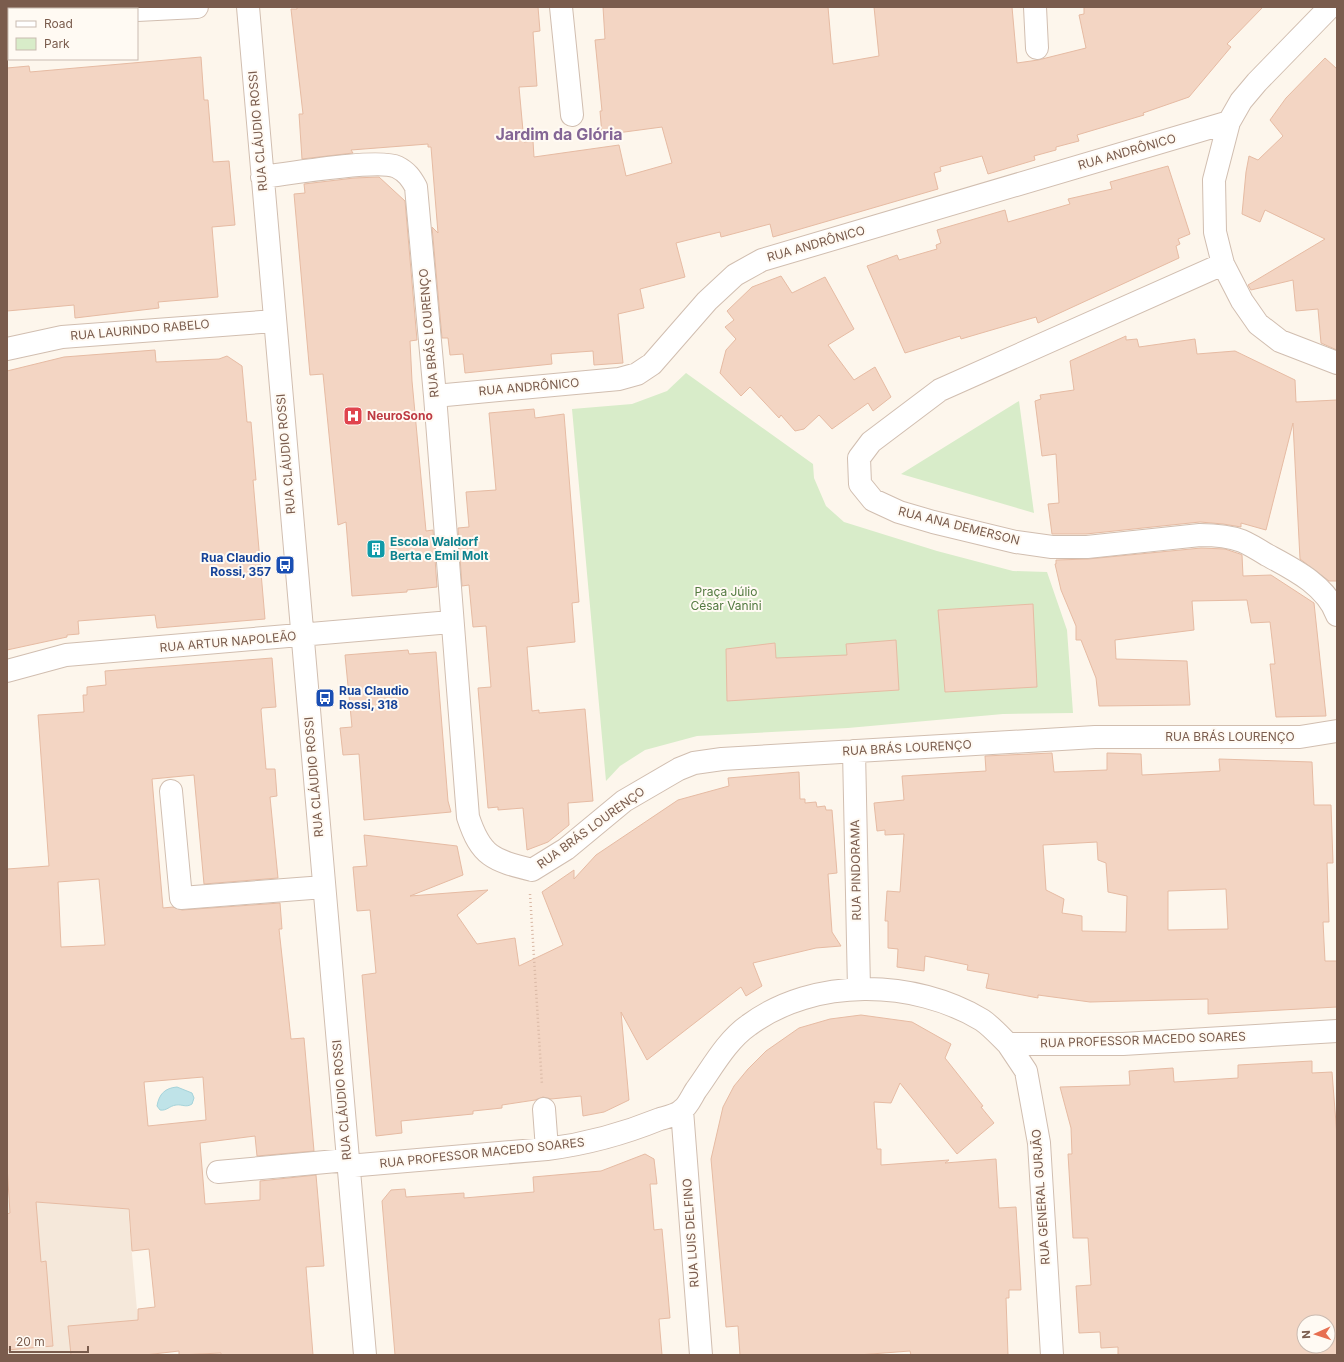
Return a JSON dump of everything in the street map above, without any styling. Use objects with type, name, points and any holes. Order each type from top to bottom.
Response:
[{"type":"street","points":[[138,10],[197,7]]},
{"type":"street","name":"RUA CLÁUDIO ROSSI","points":[[248,7],[274,321],[365,1355]]},
{"type":"street","points":[[561,7],[572,115]]},
{"type":"street","points":[[1035,7],[1037,48]]},
{"type":"street","points":[[1330,7],[1240,101],[1229,122],[1214,180],[1215,232],[1223,264],[1242,302],[1258,324],[1280,342],[1337,363]]},
{"type":"street","name":"RUA ANDRÔNICO","points":[[435,396],[619,379],[637,374],[652,364],[707,301],[735,275],[762,260],[1229,122]]},
{"type":"street","name":"RUA BRÁS LOURENÇO","points":[[262,177],[376,164],[396,167],[408,174],[416,187],[435,396],[451,622],[468,818],[474,836],[484,851],[502,862],[532,870],[566,849],[624,801],[679,768],[694,763],[854,751],[1095,737],[1300,737],[1337,731]]},
{"type":"street","name":"RUA ANA DEMERSON","points":[[1223,264],[940,390],[871,442],[859,458],[860,484],[873,500],[899,512],[1016,542],[1052,547],[1087,547],[1200,535],[1219,535],[1242,541],[1302,574],[1324,593],[1334,607],[1337,615]]},
{"type":"street","name":"RUA LAURINDO RABELO","points":[[7,349],[62,337],[274,321]]},
{"type":"street","name":"RUA ARTUR NAPOLEÃO","points":[[7,671],[66,655],[451,622]]},
{"type":"street","name":"RUA PINDORAMA","points":[[854,751],[859,989]]},
{"type":"street","points":[[171,791],[180,898],[324,887]]},
{"type":"street","points":[[682,1110],[724,1049],[749,1025],[783,1006],[820,994],[859,989],[902,991],[943,1002],[982,1020],[1008,1044]]},
{"type":"street","name":"RUA PROFESSOR MACEDO SOARES","points":[[1008,1044],[1123,1044],[1337,1031]]},
{"type":"street","name":"RUA GENERAL GURJÃO","points":[[1008,1044],[1026,1071],[1039,1143],[1052,1355]]},
{"type":"street","points":[[544,1109],[547,1149]]},
{"type":"street","name":"RUA PROFESSOR MACEDO SOARES","points":[[218,1172],[547,1149],[579,1145],[611,1137],[682,1110]]},
{"type":"street","name":"RUA LUIS DELFINO","points":[[682,1110],[701,1355]]},
{"type":"path","points":[[530,898],[544,1109]]},
{"type":"shaded area","points":[[7,1200],[128,1209],[141,1355],[7,1355]]},
{"type":"green space","name":"Praça Júlio César Vanini","points":[[686,373],[813,464],[814,478],[826,506],[844,522],[937,551],[1013,571],[1047,572],[1067,630],[1073,713],[1003,714],[848,728],[697,736],[645,750],[620,766],[606,781],[572,409],[632,404],[667,391]]},
{"type":"green space","points":[[1019,401],[1034,513],[901,474]]},
{"type":"water","points":[[177,1087],[192,1093],[194,1098],[192,1104],[188,1106],[176,1105],[160,1110],[157,1106],[159,1098],[163,1092]]},
{"type":"building","points":[[297,7],[538,7],[540,31],[533,32],[537,86],[519,87],[524,142],[533,141],[534,157],[619,145],[626,176],[672,163],[662,127],[602,135],[600,111],[602,111],[595,40],[605,39],[603,7],[828,7],[833,64],[879,56],[874,7],[1012,7],[1017,63],[1038,60],[1086,48],[1079,15],[1084,14],[1084,7],[1263,7],[1227,44],[1231,47],[1189,97],[1143,113],[1144,115],[1077,135],[1079,141],[1056,147],[1056,150],[1034,156],[1035,160],[988,174],[982,156],[940,167],[941,171],[934,173],[938,189],[773,237],[770,224],[721,237],[720,232],[676,243],[685,277],[640,289],[644,308],[618,314],[623,363],[594,365],[593,351],[551,354],[552,364],[465,373],[463,354],[450,355],[448,338],[442,338],[432,227],[438,233],[431,147],[428,147],[428,144],[351,150],[353,153],[302,159],[299,114],[303,114],[291,9],[297,9]]},
{"type":"building","points":[[201,57],[204,100],[208,100],[213,162],[229,161],[235,225],[212,227],[218,297],[158,302],[159,308],[75,318],[74,305],[7,311],[7,68],[29,66],[30,72]]},
{"type":"building","points":[[1325,58],[1337,69],[1337,350],[1321,343],[1318,309],[1296,311],[1293,280],[1251,290],[1248,285],[1325,239],[1265,210],[1260,222],[1242,214],[1249,156],[1258,160],[1283,136],[1270,120],[1286,98]]},
{"type":"building","points":[[1168,166],[1190,234],[1178,239],[1180,244],[1176,246],[1179,258],[1038,323],[1036,317],[961,339],[960,336],[905,353],[867,266],[897,255],[899,260],[937,249],[936,245],[941,243],[937,230],[1005,210],[1008,222],[1070,204],[1068,199],[1112,189],[1110,182]]},
{"type":"building","points":[[379,177],[405,201],[417,340],[410,341],[412,381],[426,531],[433,530],[437,587],[407,590],[407,592],[352,596],[346,522],[338,525],[323,374],[310,375],[294,194],[305,193],[304,184],[354,178]]},
{"type":"building","points":[[781,276],[792,293],[825,277],[854,329],[828,345],[854,380],[875,367],[891,397],[873,411],[868,403],[832,429],[819,415],[804,429],[795,431],[781,415],[779,418],[750,387],[741,396],[720,373],[726,350],[736,339],[725,327],[734,320],[727,311],[752,287]]},
{"type":"building","points":[[1126,336],[1126,340],[1137,339],[1139,347],[1195,339],[1197,354],[1235,351],[1295,380],[1296,402],[1337,400],[1337,581],[1329,581],[1300,559],[1293,423],[1266,530],[1241,523],[1241,527],[1200,522],[1086,534],[1052,534],[1048,504],[1059,503],[1056,454],[1042,456],[1035,401],[1041,399],[1040,395],[1074,390],[1070,361]]},
{"type":"building","points":[[155,350],[156,362],[219,359],[227,356],[242,366],[247,422],[251,422],[256,480],[253,480],[265,619],[157,628],[155,615],[78,621],[79,634],[67,635],[67,637],[7,650],[7,371],[64,357]]},
{"type":"building","points":[[534,409],[535,418],[564,414],[579,602],[572,603],[575,642],[527,647],[532,711],[539,710],[539,713],[585,709],[593,801],[568,803],[569,825],[548,842],[527,850],[523,808],[498,810],[498,807],[488,808],[478,688],[491,687],[486,626],[473,627],[469,585],[462,586],[458,528],[469,527],[466,492],[496,490],[489,413]]},
{"type":"building","points":[[1201,548],[1225,549],[1240,554],[1242,555],[1243,576],[1271,575],[1314,603],[1326,716],[1276,717],[1270,664],[1275,664],[1270,622],[1251,623],[1247,600],[1192,601],[1194,630],[1115,640],[1116,659],[1187,661],[1190,705],[1099,706],[1096,678],[1081,640],[1076,640],[1076,626],[1061,590],[1055,564],[1056,560],[1088,559]]},
{"type":"building","points":[[1033,604],[1037,687],[945,692],[938,610]]},
{"type":"building","points":[[896,640],[899,690],[727,701],[726,649],[775,643],[776,658],[847,655],[846,644]]},
{"type":"building","points":[[408,650],[409,654],[436,652],[448,801],[451,812],[364,820],[359,754],[343,755],[340,728],[352,727],[345,655]]},
{"type":"building","points":[[272,658],[276,707],[262,708],[261,710],[266,769],[275,769],[277,796],[270,797],[278,878],[204,884],[194,775],[152,779],[163,908],[173,907],[182,910],[280,903],[282,929],[279,929],[291,1039],[304,1038],[314,1151],[257,1156],[255,1136],[200,1143],[205,1204],[260,1200],[260,1181],[316,1175],[324,1266],[306,1267],[313,1355],[221,1355],[221,1353],[179,1355],[179,1351],[145,1355],[71,1355],[68,1326],[138,1320],[138,1309],[155,1307],[149,1249],[132,1251],[129,1209],[36,1202],[41,1262],[46,1261],[53,1346],[7,1350],[7,1214],[10,1213],[7,1166],[7,869],[49,866],[38,715],[84,712],[83,695],[87,695],[87,687],[106,685],[105,671]],"holes":[[[99,879],[105,945],[61,947],[58,882]],[[203,1077],[206,1120],[148,1126],[144,1082]]]},
{"type":"building","points":[[1052,753],[1054,772],[1107,770],[1107,753],[1141,754],[1142,775],[1220,771],[1219,759],[1312,762],[1314,805],[1331,805],[1333,863],[1327,863],[1329,922],[1323,922],[1325,961],[1337,961],[1337,1007],[1208,1014],[1208,999],[1090,1002],[1038,995],[1038,998],[986,988],[989,974],[967,970],[968,965],[925,956],[924,971],[897,967],[898,949],[888,948],[888,921],[885,921],[887,891],[900,892],[904,834],[885,835],[885,830],[877,831],[874,803],[904,800],[902,776],[986,771],[985,756]],"holes":[[[1097,842],[1098,860],[1106,863],[1108,892],[1127,896],[1126,932],[1082,931],[1082,916],[1062,913],[1064,899],[1046,890],[1043,845]],[[1226,889],[1228,929],[1168,930],[1168,891]]]},
{"type":"building","points":[[799,772],[800,799],[805,799],[805,803],[816,802],[817,807],[825,806],[826,810],[832,810],[837,873],[828,874],[832,932],[841,946],[816,948],[753,963],[762,986],[746,996],[741,987],[647,1060],[621,1012],[629,1100],[604,1112],[583,1116],[581,1096],[551,1099],[543,1097],[535,1100],[502,1105],[502,1108],[473,1111],[473,1114],[401,1121],[402,1133],[376,1136],[362,975],[376,973],[370,910],[357,911],[353,867],[367,866],[364,835],[457,846],[463,875],[410,896],[488,890],[457,915],[477,944],[515,938],[519,966],[563,945],[542,892],[574,870],[574,879],[596,855],[678,800],[729,786],[728,778]]},
{"type":"building","points":[[861,1015],[912,1022],[951,1044],[945,1058],[983,1106],[981,1107],[994,1123],[957,1154],[900,1083],[891,1103],[874,1102],[877,1149],[881,1149],[881,1165],[949,1160],[945,1163],[996,1159],[999,1208],[1016,1207],[1020,1272],[1021,1290],[1009,1290],[1009,1298],[1006,1298],[1008,1355],[911,1355],[910,1351],[858,1355],[740,1355],[738,1326],[726,1327],[711,1159],[723,1107],[734,1086],[748,1069],[766,1051],[799,1028],[830,1019]]},
{"type":"building","points":[[1312,1061],[1312,1073],[1332,1072],[1337,1136],[1337,1355],[1118,1355],[1118,1347],[1101,1348],[1100,1332],[1079,1333],[1076,1286],[1091,1285],[1088,1238],[1073,1238],[1068,1154],[1072,1154],[1071,1128],[1060,1087],[1130,1085],[1129,1071],[1173,1068],[1174,1082],[1238,1078],[1238,1065]]},
{"type":"building","points":[[645,1154],[654,1159],[657,1184],[650,1184],[654,1230],[662,1229],[668,1294],[670,1318],[659,1319],[662,1355],[395,1355],[382,1201],[391,1190],[405,1189],[406,1197],[464,1193],[464,1198],[534,1192],[533,1177],[601,1171]]},
{"type":"place","name":"NeuroSono","points":[[353,416]]},
{"type":"place","name":"Escola Waldorf Berta e Emil Molt","points":[[376,549]]},
{"type":"place","name":"Rua Claudio Rossi, 357","points":[[285,565]]},
{"type":"place","name":"Rua Claudio Rossi, 318","points":[[325,698]]},
{"type":"district","name":"Jardim da Glória","points":[[559,134]]}]
